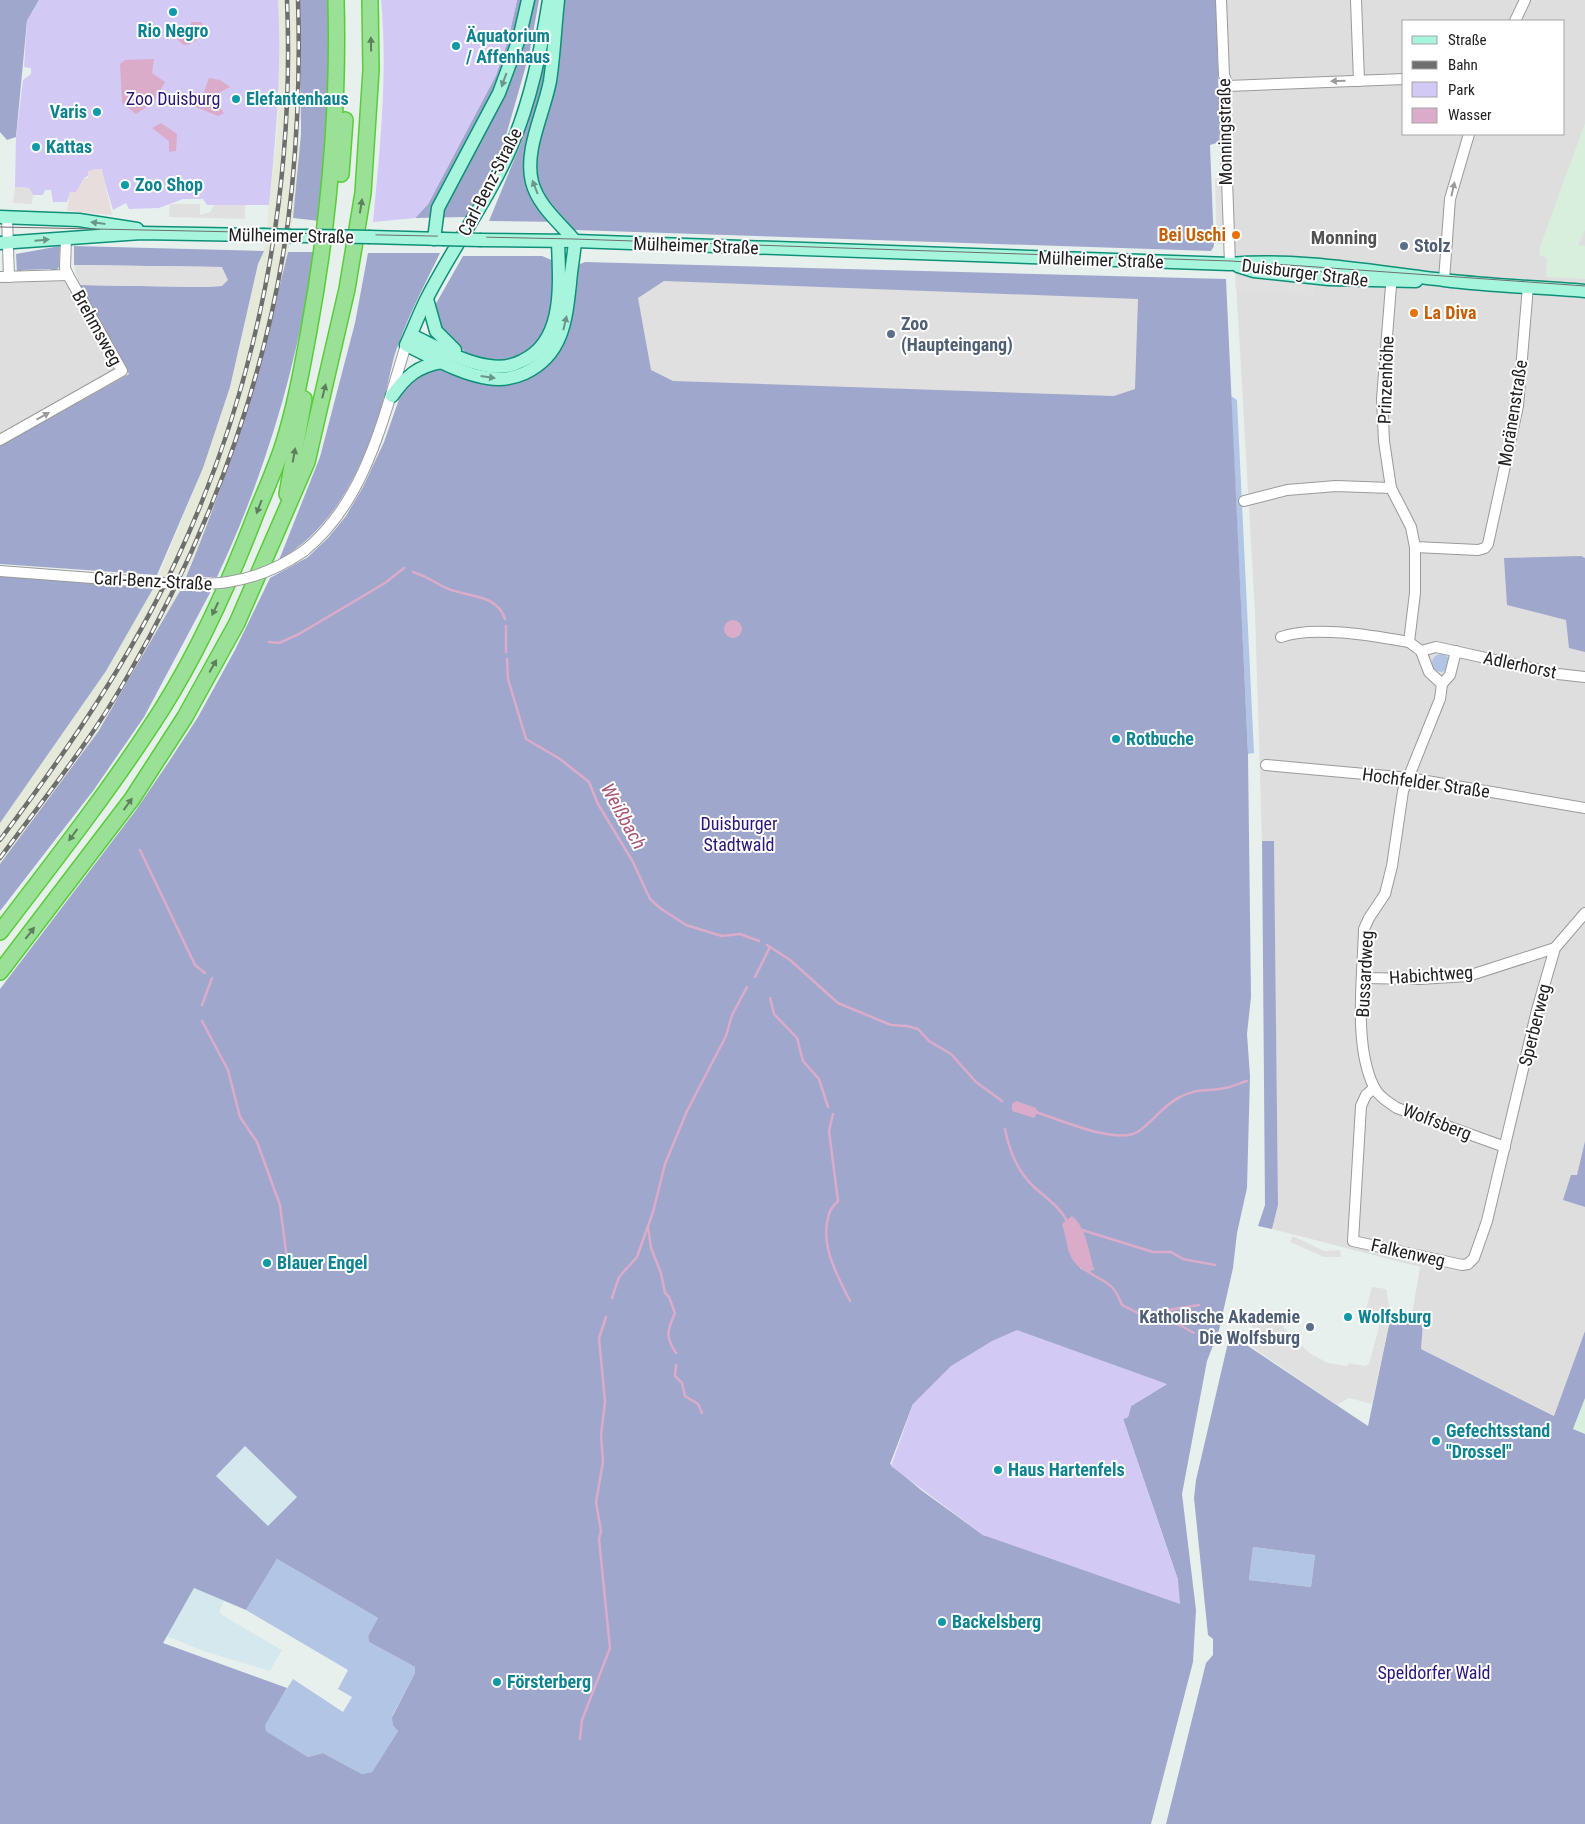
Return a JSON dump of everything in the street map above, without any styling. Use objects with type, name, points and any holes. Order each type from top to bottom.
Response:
[{"type":"highway","points":[[0,932],[105,792],[163,708],[213,615],[242,549],[283,444],[301,371],[317,284],[331,186],[338,69],[336,0]]},
{"type":"highway","points":[[282,520],[329,276],[340,191],[346,81],[345,0]]},
{"type":"highway","points":[[0,972],[132,799],[185,718],[237,622],[307,462],[347,288],[363,193],[371,70],[370,0]]},
{"type":"main road","points":[[439,239],[438,208],[499,93],[519,39],[528,0]]},
{"type":"main road","name":"Carl-Benz-Straße","points":[[408,340],[426,299],[485,199],[511,148],[525,109],[541,47],[549,0]]},
{"type":"main road","name":"Carl-Benz-Straße","points":[[558,0],[550,81],[533,149],[531,168],[532,182],[540,199],[575,241]]},
{"type":"main road","name":"Mülheimer Straße","points":[[3,217],[79,220],[161,233]]},
{"type":"main road","name":"Mülheimer Straße","points":[[4,243],[161,233],[575,241],[1230,264]]},
{"type":"main road","points":[[408,340],[490,367],[508,366],[527,359],[545,342],[556,313],[558,241]]},
{"type":"main road","points":[[408,340],[442,362],[480,376],[499,379],[522,374],[541,364],[554,349],[566,323],[575,241]]},
{"type":"main road","name":"Duisburger Straße","points":[[1230,264],[1254,271],[1329,280],[1392,277],[1585,291]]},
{"type":"main road","points":[[426,299],[436,331],[467,360]]},
{"type":"main road","points":[[392,396],[400,384],[416,369],[442,362]]},
{"type":"street","name":"Monningstraße","points":[[1221,0],[1224,75],[1228,86],[1224,94],[1230,264]]},
{"type":"street","points":[[1356,0],[1359,80]]},
{"type":"street","points":[[1515,20],[1525,0]]},
{"type":"street","points":[[1228,86],[1402,80]]},
{"type":"street","points":[[1444,280],[1450,199],[1469,135]]},
{"type":"street","name":"Mülheimer Straße","points":[[3,217],[3,277]]},
{"type":"street","name":"Brehmsweg","points":[[0,440],[122,371],[65,268],[66,238]]},
{"type":"street","points":[[0,268],[3,277],[68,275]]},
{"type":"street","name":"Prinzenhöhe","points":[[1392,277],[1382,399],[1384,441],[1391,488],[1411,527],[1415,547],[1415,593],[1409,642]]},
{"type":"street","name":"Moränenstraße","points":[[1415,547],[1478,550],[1485,548],[1490,538],[1518,406],[1528,286]]},
{"type":"street","name":"Carl-Benz-Straße","points":[[0,571],[182,584],[229,583],[263,574],[304,552],[323,534],[349,499],[378,438],[408,340]]},
{"type":"street","points":[[1244,501],[1287,490],[1336,486],[1391,488]]},
{"type":"street","points":[[1280,638],[1293,633],[1337,633],[1409,642],[1421,651],[1428,672],[1442,684]]},
{"type":"street","points":[[1409,778],[1440,699],[1442,684],[1450,675],[1456,651],[1436,647],[1421,651]]},
{"type":"street","name":"Adlerhorst","points":[[1456,651],[1558,674],[1585,677]]},
{"type":"street","name":"Hochfelder Straße","points":[[1266,765],[1409,778],[1585,808]]},
{"type":"street","name":"Bussardweg","points":[[1374,1088],[1363,1049],[1364,930],[1369,918],[1386,894],[1403,790],[1409,778]]},
{"type":"street","name":"Sperberweg","points":[[1505,1148],[1537,1010],[1555,948],[1585,913]]},
{"type":"street","name":"Habichtweg","points":[[1363,978],[1420,979],[1468,976],[1555,948]]},
{"type":"street","name":"Wolfsberg","points":[[1374,1088],[1382,1098],[1397,1108],[1505,1148]]},
{"type":"street","name":"Falkenweg","points":[[1374,1088],[1366,1095],[1361,1106],[1353,1240],[1462,1265],[1468,1264],[1474,1258],[1487,1221],[1505,1148]]},
{"type":"shaded area","points":[[278,0],[300,0],[302,79],[297,187],[288,252],[253,393],[207,527],[172,607],[98,732],[0,864],[0,823],[106,671],[154,587],[203,468],[230,387],[258,264],[264,251],[277,132],[279,77]]},
{"type":"shaded area","points":[[1226,0],[1585,0],[1585,1141],[1577,1176],[1563,1200],[1585,1207],[1585,1331],[1555,1416],[1421,1349],[1423,1323],[1411,1320],[1420,1267],[1272,1229],[1278,1205],[1274,841],[1262,841],[1255,613],[1232,212]]},
{"type":"shaded area","points":[[1585,123],[1585,230],[1578,245],[1585,246],[1585,279],[1546,277],[1547,258],[1539,255],[1541,244]]},
{"type":"shaded area","points":[[102,169],[112,215],[67,211],[70,192],[76,192],[84,178],[88,178],[88,171]]},
{"type":"shaded area","points":[[1221,178],[1224,244],[1217,244],[1215,179]]},
{"type":"shaded area","points":[[15,187],[29,188],[33,195],[32,204],[13,203]]},
{"type":"shaded area","points":[[170,204],[200,204],[200,215],[210,212],[214,205],[245,205],[245,219],[169,217]]},
{"type":"shaded area","points":[[74,265],[222,267],[228,280],[222,286],[202,287],[79,285]]},
{"type":"shaded area","points":[[1235,278],[1315,285],[1314,296],[1236,290]]},
{"type":"shaded area","points":[[67,281],[116,370],[0,435],[0,283]]},
{"type":"shaded area","name":"Zoo (Haupteingang)","points":[[664,281],[1138,299],[1135,389],[1114,396],[673,381],[651,370],[638,298]]},
{"type":"shaded area","points":[[1231,396],[1237,400],[1254,753],[1248,754]]},
{"type":"shaded area","points":[[1437,654],[1445,654],[1450,659],[1448,670],[1437,672],[1432,667],[1432,659]]},
{"type":"shaded area","points":[[1293,1236],[1324,1251],[1340,1250],[1341,1257],[1324,1257],[1290,1242]]},
{"type":"shaded area","points":[[1372,1287],[1386,1289],[1391,1315],[1372,1404],[1349,1398],[1337,1405],[1249,1345],[1254,1315],[1269,1310],[1292,1337],[1311,1354],[1328,1363],[1347,1366],[1349,1363],[1364,1366],[1369,1364],[1379,1327],[1378,1320],[1364,1316]]},
{"type":"shaded area","points":[[1585,1398],[1585,1434],[1573,1430]]},
{"type":"shaded area","points":[[245,1446],[297,1497],[268,1527],[216,1476]]},
{"type":"shaded area","points":[[1253,1547],[1315,1555],[1311,1587],[1249,1580]]},
{"type":"shaded area","points":[[277,1559],[378,1618],[368,1636],[369,1642],[415,1667],[415,1673],[392,1716],[398,1731],[372,1772],[362,1774],[323,1753],[308,1757],[266,1731],[264,1725],[293,1679],[343,1712],[352,1697],[338,1689],[348,1670],[246,1610]]},
{"type":"shaded area","points":[[194,1588],[224,1601],[219,1612],[222,1615],[282,1650],[270,1671],[203,1651],[167,1636]]},
{"type":"green space","points":[[0,0],[39,0],[27,21],[16,137],[7,140],[0,132]]},
{"type":"green space","name":"Zoo Duisburg","points":[[39,0],[278,0],[279,77],[269,205],[207,205],[203,199],[183,199],[159,208],[129,209],[126,203],[113,210],[101,169],[84,178],[76,193],[70,193],[67,202],[53,202],[51,190],[45,190],[43,195],[33,195],[29,188],[15,187],[16,137],[23,80],[31,74],[31,68],[24,67],[27,21]]},
{"type":"green space","points":[[300,0],[330,0],[330,78],[320,221],[293,218],[301,134]]},
{"type":"green space","points":[[381,0],[517,0],[508,40],[496,75],[428,204],[415,218],[373,222],[384,56]]},
{"type":"green space","points":[[517,0],[539,0],[529,55],[503,146],[466,217],[415,218],[428,204],[496,75],[508,40]]},
{"type":"green space","points":[[556,0],[1216,0],[1220,142],[1210,145],[1214,246],[1211,251],[575,230],[566,222],[489,221],[523,138],[550,37]]},
{"type":"green space","points":[[60,246],[59,267],[55,272],[52,272],[51,269],[22,270],[22,273],[17,273],[16,254]]},
{"type":"green space","points":[[74,246],[264,251],[258,264],[230,387],[203,468],[157,575],[0,564],[0,446],[129,374],[79,285],[222,286],[222,267],[74,265]]},
{"type":"green space","points":[[288,252],[314,252],[299,336],[278,418],[250,499],[217,577],[186,577],[217,497],[244,417]]},
{"type":"green space","points":[[368,253],[440,253],[403,331],[369,443],[348,488],[319,528],[279,560],[320,457],[355,323]]},
{"type":"green space","points":[[463,256],[542,256],[554,261],[552,312],[545,333],[526,354],[499,363],[469,356],[440,327],[434,307]]},
{"type":"green space","name":"Duisburger Stadtwald","points":[[585,262],[1226,279],[1248,754],[1251,997],[1247,1034],[1250,1076],[1247,1188],[1237,1233],[1233,1268],[1219,1330],[1207,1361],[1182,1494],[1196,1610],[1193,1662],[1151,1824],[0,1824],[0,989],[136,810],[168,763],[198,717],[235,650],[270,578],[308,557],[328,538],[346,516],[363,487],[384,442],[403,388],[426,371],[443,368],[523,377],[580,264]],"holes":[[[1062,1224],[1094,1269],[1087,1272],[1080,1268]],[[1167,1384],[1131,1406],[1128,1417],[1123,1419],[1178,1580],[983,1535],[921,1490],[890,1464],[913,1404]],[[245,1446],[297,1497],[268,1526],[216,1476]],[[277,1559],[378,1618],[368,1636],[369,1642],[415,1667],[415,1673],[392,1717],[393,1725],[398,1731],[372,1772],[362,1774],[323,1753],[308,1757],[266,1731],[265,1725],[287,1688],[163,1643],[194,1588],[246,1610]]]},
{"type":"green space","points":[[1581,556],[1585,558],[1585,652],[1569,648],[1566,620],[1507,605],[1504,558]]},
{"type":"green space","points":[[0,576],[154,587],[106,671],[0,823]]},
{"type":"green space","points":[[180,591],[211,591],[144,717],[93,791],[0,911],[0,864],[98,732]]},
{"type":"green space","points":[[1262,841],[1274,841],[1278,1205],[1272,1229],[1258,1226],[1265,1205]]},
{"type":"green space","points":[[1585,1141],[1585,1207],[1563,1200],[1571,1175],[1577,1175]]},
{"type":"green space","name":"Speldorfer Wald","points":[[1391,1315],[1423,1323],[1421,1349],[1554,1416],[1585,1331],[1585,1398],[1573,1429],[1585,1434],[1585,1824],[1166,1824],[1206,1663],[1213,1655],[1213,1639],[1208,1635],[1194,1498],[1196,1480],[1230,1334],[1368,1426]],"holes":[[[1253,1547],[1315,1555],[1311,1587],[1249,1580]]]},
{"type":"green space","points":[[1017,1330],[1167,1384],[1131,1406],[1128,1417],[1123,1419],[1178,1580],[1180,1604],[983,1535],[891,1466],[913,1404],[951,1366],[992,1341]]},
{"type":"water","points":[[191,22],[202,22],[200,35],[192,43],[183,45],[176,38],[179,33],[191,33]]},
{"type":"water","points":[[154,59],[152,73],[165,82],[154,102],[136,114],[122,103],[120,64],[125,60]]},
{"type":"water","points":[[209,78],[220,80],[230,87],[220,92],[218,104],[224,113],[218,116],[186,103],[202,97]]},
{"type":"water","points":[[161,123],[177,134],[176,151],[169,152],[169,141],[152,128]]},
{"type":"water","points":[[729,620],[737,620],[742,625],[740,636],[729,638],[724,633],[724,625]]},
{"type":"water","points":[[1016,1101],[1036,1108],[1038,1112],[1034,1118],[1012,1111],[1012,1104]]},
{"type":"water","points":[[1072,1216],[1081,1227],[1089,1248],[1094,1269],[1087,1272],[1071,1257],[1067,1245],[1062,1224]]},
{"type":"waterway","name":"Weißbach","points":[[269,642],[279,643],[299,634],[385,583],[404,568]]},
{"type":"waterway","name":"Weißbach","points":[[413,572],[444,587],[479,597],[495,604],[501,610],[505,619]]},
{"type":"waterway","name":"Weißbach","points":[[506,626],[506,652]]},
{"type":"waterway","name":"Weißbach","points":[[507,659],[508,679],[526,739],[560,759],[589,782],[598,804],[633,862],[650,899],[686,925],[722,936],[740,934],[759,941]]},
{"type":"waterway","points":[[140,850],[195,965],[205,973]]},
{"type":"waterway","points":[[767,945],[790,960],[838,1003],[891,1025],[918,1029],[929,1041],[951,1054],[976,1082],[1002,1101]]},
{"type":"waterway","points":[[755,977],[770,947]]},
{"type":"waterway","points":[[202,1005],[212,978]]},
{"type":"waterway","points":[[612,1298],[619,1277],[637,1257],[653,1212],[665,1164],[687,1111],[726,1036],[732,1015],[747,987]]},
{"type":"waterway","points":[[770,998],[774,1014],[797,1038],[803,1061],[819,1079],[828,1107]]},
{"type":"waterway","points":[[202,1021],[228,1070],[240,1117],[257,1142],[280,1205],[286,1252]]},
{"type":"waterway","points":[[1036,1112],[1088,1130],[1130,1135],[1139,1131],[1169,1104],[1180,1097],[1193,1092],[1219,1089],[1247,1081]]},
{"type":"waterway","points":[[833,1114],[829,1131],[838,1201],[830,1212],[826,1225],[826,1237],[831,1259],[850,1301]]},
{"type":"waterway","points":[[1005,1129],[1012,1153],[1023,1175],[1058,1208],[1068,1224]]},
{"type":"waterway","points":[[648,1227],[651,1248],[661,1273],[665,1293],[669,1297],[675,1313],[668,1333],[676,1353]]},
{"type":"waterway","points":[[1082,1230],[1153,1252],[1171,1252],[1183,1259],[1215,1265]]},
{"type":"waterway","points":[[1087,1271],[1112,1287],[1122,1305],[1138,1313],[1156,1312],[1194,1333]]},
{"type":"waterway","points":[[1156,1312],[1199,1305]]},
{"type":"waterway","points":[[580,1739],[582,1720],[610,1648],[599,1539],[601,1531],[596,1502],[603,1462],[601,1435],[605,1402],[599,1338],[606,1317]]},
{"type":"waterway","points":[[676,1365],[675,1376],[682,1383],[685,1396],[698,1404],[702,1413]]},
{"type":"tram line","points":[[0,227],[574,239],[1231,261],[1585,286]]},
{"type":"railway","points":[[0,840],[73,739],[139,633],[177,559],[205,493],[229,425],[250,356],[265,286],[277,215],[285,143],[288,71],[287,0]]},
{"type":"railway","points":[[0,858],[82,748],[126,679],[186,563],[212,503],[235,441],[255,379],[284,251],[296,140],[299,70],[298,0]]},
{"type":"place","name":"Rio Negro","points":[[173,12]]},
{"type":"place","name":"Äquatorium / Affenhaus","points":[[456,46]]},
{"type":"place","name":"Elefantenhaus","points":[[236,99]]},
{"type":"place","name":"Varis","points":[[97,112]]},
{"type":"place","name":"Kattas","points":[[36,147]]},
{"type":"place","name":"Zoo Shop","points":[[125,185]]},
{"type":"place","name":"Bei Uschi","points":[[1236,235]]},
{"type":"place","name":"Stolz","points":[[1404,246]]},
{"type":"place","name":"La Diva","points":[[1414,313]]},
{"type":"place","name":"Zoo (Haupteingang)","points":[[891,334]]},
{"type":"place","name":"Rotbuche","points":[[1116,739]]},
{"type":"place","name":"Blauer Engel","points":[[267,1263]]},
{"type":"place","name":"Wolfsburg","points":[[1348,1317]]},
{"type":"place","name":"Katholische Akademie Die Wolfsburg","points":[[1310,1327]]},
{"type":"place","name":"Gefechtsstand \"Drossel\"","points":[[1436,1441]]},
{"type":"place","name":"Haus Hartenfels","points":[[998,1470]]},
{"type":"place","name":"Backelsberg","points":[[942,1622]]},
{"type":"place","name":"Försterberg","points":[[497,1682]]},
{"type":"district","name":"Monning","points":[[1344,237]]}]
